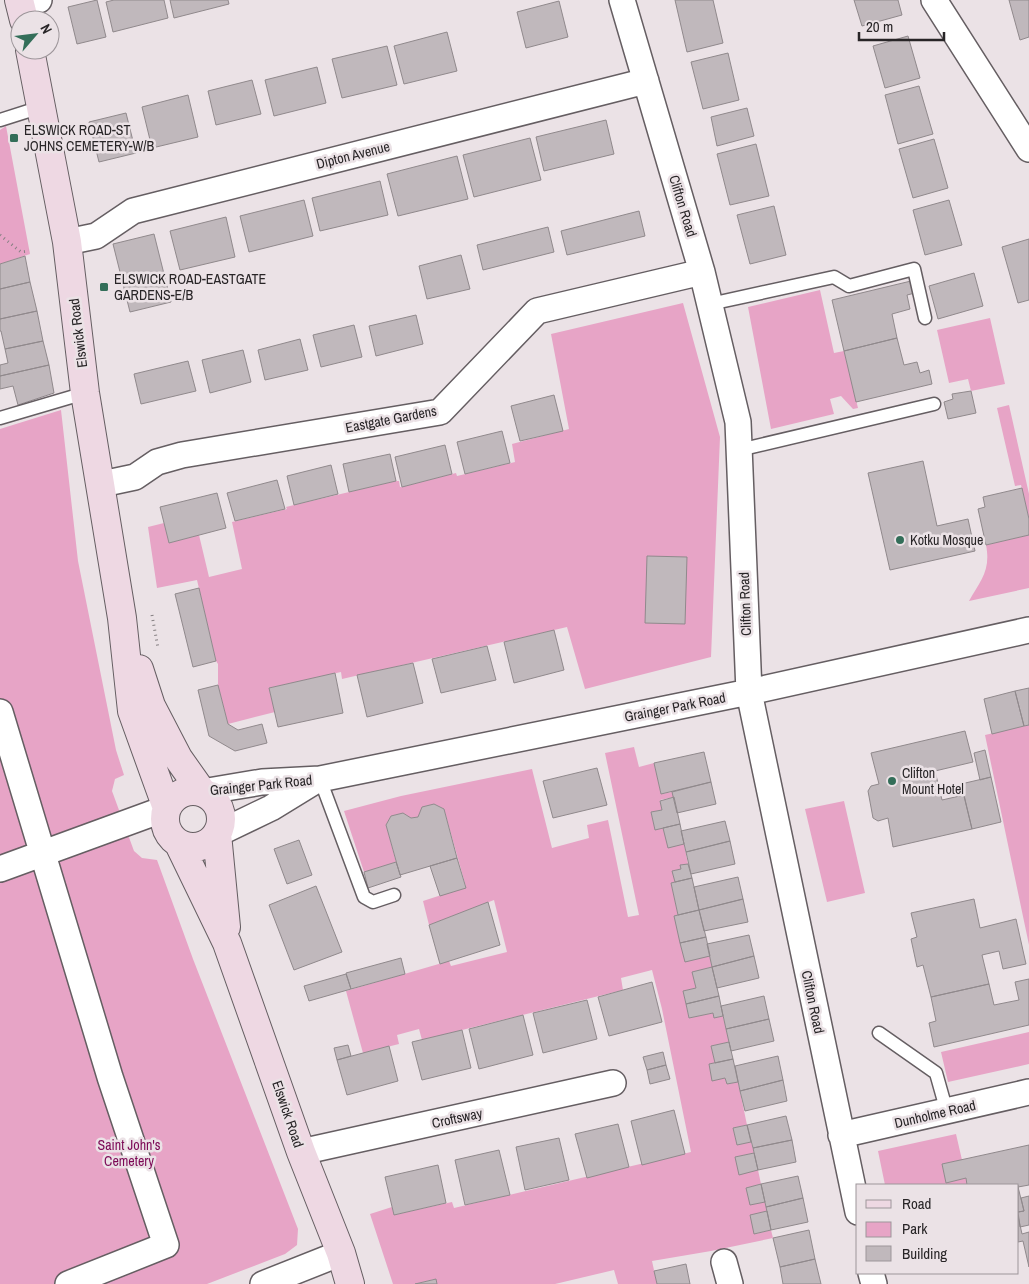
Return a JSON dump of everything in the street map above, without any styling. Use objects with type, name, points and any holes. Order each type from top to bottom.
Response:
[{"type":"main road","name":"Elswick Road","points":[[32,60],[67,242],[85,393],[102,484],[122,618],[132,711],[167,808],[164,818],[166,828],[171,837],[179,844],[227,944],[302,1152],[341,1253],[350,1284]]},
{"type":"main road","name":"Elswick Road","points":[[122,618],[151,706],[178,758],[202,792],[215,802],[219,809],[221,817],[217,834],[227,944]]},
{"type":"main road","points":[[167,808],[171,801],[185,792],[202,792]]},
{"type":"main road","points":[[179,844],[187,847],[204,845],[217,834]]},
{"type":"street","name":"Clifton Road","points":[[622,0],[702,272],[738,422],[749,692],[856,1203]]},
{"type":"street","points":[[934,0],[1029,149]]},
{"type":"street","name":"Dipton Avenue","points":[[67,242],[96,236],[133,211],[646,81]]},
{"type":"street","name":"Eastgate Gardens","points":[[102,484],[134,477],[157,462],[182,455],[440,412],[537,311],[702,272]]},
{"type":"street","name":"Grainger Park Road","points":[[202,792],[262,782],[320,779],[749,692],[1029,630]]},
{"type":"street","points":[[0,712],[110,1077],[166,1245],[68,1284]]},
{"type":"street","name":"Grainger Park Road","points":[[217,834],[270,808],[320,779]]},
{"type":"street","points":[[0,869],[167,808]]},
{"type":"street","name":"Croftsway","points":[[302,1152],[613,1083]]},
{"type":"street","name":"Dunholme Road","points":[[841,1135],[1029,1092]]},
{"type":"street","points":[[263,1284],[341,1253]]},
{"type":"lane","points":[[0,120],[41,107]]},
{"type":"lane","points":[[710,304],[834,277],[849,286],[914,269],[925,318]]},
{"type":"lane","points":[[0,418],[85,393]]},
{"type":"lane","points":[[739,450],[934,404]]},
{"type":"lane","points":[[320,779],[364,897],[373,902],[394,895]]},
{"type":"lane","points":[[879,1033],[936,1073],[946,1112]]},
{"type":"path","points":[[0,235],[20,252],[29,251]]},
{"type":"green space","points":[[6,126],[30,254],[0,264],[0,130]]},
{"type":"green space","points":[[820,290],[834,353],[844,351],[858,408],[853,409],[841,396],[830,399],[834,414],[771,429],[748,307]]},
{"type":"green space","points":[[683,303],[720,437],[711,657],[585,689],[567,627],[342,679],[341,672],[269,688],[275,712],[228,724],[218,685],[218,664],[197,580],[157,588],[148,527],[164,523],[169,543],[199,535],[209,577],[242,569],[232,522],[396,481],[399,481],[400,487],[402,487],[456,473],[457,476],[515,462],[512,444],[569,429],[551,334]]},
{"type":"green space","points":[[990,318],[1005,384],[971,391],[968,379],[949,383],[937,330]]},
{"type":"green space","points":[[1009,405],[1029,494],[1029,519],[1021,485],[1015,486],[997,408]]},
{"type":"green space","name":"Saint John's Cemetery","points":[[61,410],[78,561],[116,750],[124,775],[115,779],[112,791],[134,851],[142,858],[157,860],[193,959],[298,1229],[297,1245],[285,1254],[207,1284],[0,1284],[0,429]]},
{"type":"green space","points":[[1029,535],[1029,588],[969,601],[981,581],[986,568],[986,545]]},
{"type":"green space","points":[[1029,725],[1029,945],[985,735]]},
{"type":"green space","points":[[634,747],[639,767],[654,763],[661,794],[672,792],[674,797],[660,800],[662,810],[651,812],[655,830],[663,828],[668,847],[684,844],[688,864],[681,865],[681,869],[673,871],[675,882],[671,883],[678,915],[675,916],[710,956],[712,967],[692,972],[696,988],[683,991],[689,1018],[713,1013],[714,1018],[723,1016],[729,1042],[711,1046],[715,1063],[709,1065],[713,1080],[725,1078],[727,1084],[738,1082],[747,1125],[733,1128],[737,1145],[751,1142],[754,1153],[735,1157],[740,1174],[758,1170],[761,1184],[746,1188],[765,1202],[767,1211],[755,1234],[771,1230],[773,1238],[652,1261],[657,1284],[618,1284],[614,1270],[555,1284],[437,1284],[435,1279],[415,1284],[393,1284],[370,1214],[392,1207],[394,1215],[452,1202],[454,1208],[691,1152],[662,1009],[652,970],[621,978],[623,990],[422,1040],[419,1029],[397,1035],[399,1044],[363,1053],[346,991],[449,961],[451,966],[507,952],[494,900],[429,925],[423,901],[466,887],[444,809],[434,804],[422,807],[418,817],[411,818],[403,813],[391,816],[386,825],[396,862],[364,872],[344,811],[401,796],[532,769],[552,848],[589,838],[587,825],[608,820],[628,917],[639,915],[605,753]]},
{"type":"green space","points":[[844,801],[865,893],[827,902],[805,809]]},
{"type":"green space","points":[[1029,1032],[1029,1064],[948,1082],[941,1052]]},
{"type":"green space","points":[[956,1134],[962,1160],[942,1164],[946,1183],[966,1178],[967,1184],[885,1184],[878,1151]]},
{"type":"building","points":[[97,0],[106,37],[77,44],[68,7]]},
{"type":"building","points":[[114,0],[164,0],[168,18],[113,32],[106,2]]},
{"type":"building","points":[[170,0],[228,0],[229,4],[174,18]]},
{"type":"building","points":[[675,0],[713,0],[723,43],[687,52]]},
{"type":"building","points":[[854,0],[898,0],[902,15],[862,26]]},
{"type":"building","points":[[1009,0],[1029,0],[1029,37],[1020,40]]},
{"type":"building","points":[[559,1],[568,37],[526,48],[517,12]]},
{"type":"building","points":[[447,32],[457,71],[404,84],[394,46]]},
{"type":"building","points":[[908,36],[920,78],[885,88],[873,46]]},
{"type":"building","points":[[387,46],[397,85],[342,98],[332,59]]},
{"type":"building","points":[[728,53],[739,100],[703,109],[691,62]]},
{"type":"building","points":[[317,67],[326,103],[274,116],[265,80]]},
{"type":"building","points":[[252,80],[261,114],[216,125],[208,91]]},
{"type":"building","points":[[919,86],[933,134],[898,144],[885,95]]},
{"type":"building","points":[[188,95],[198,137],[152,148],[142,107]]},
{"type":"building","points":[[747,108],[754,136],[717,146],[711,117]]},
{"type":"building","points":[[126,113],[136,153],[99,162],[89,122]]},
{"type":"building","points":[[606,120],[614,154],[544,171],[536,137]]},
{"type":"building","points":[[530,138],[541,180],[474,197],[463,155]]},
{"type":"building","points":[[934,139],[948,188],[913,198],[899,149]]},
{"type":"building","points":[[756,144],[769,196],[730,205],[717,154]]},
{"type":"building","points":[[457,156],[468,199],[398,216],[387,174]]},
{"type":"building","points":[[380,181],[388,215],[320,231],[312,198]]},
{"type":"building","points":[[304,200],[313,236],[249,252],[240,216]]},
{"type":"building","points":[[949,200],[962,245],[925,255],[913,210]]},
{"type":"building","points":[[774,206],[786,255],[750,264],[737,215]]},
{"type":"building","points":[[639,211],[645,236],[567,255],[561,231]]},
{"type":"building","points":[[226,217],[235,257],[180,270],[170,231]]},
{"type":"building","points":[[548,227],[554,252],[483,270],[477,245]]},
{"type":"building","points":[[154,234],[171,302],[130,312],[113,244]]},
{"type":"building","points":[[1029,239],[1029,300],[1018,303],[1002,247]]},
{"type":"building","points":[[461,255],[470,289],[427,299],[419,266]]},
{"type":"building","points":[[25,256],[30,282],[0,289],[0,264]]},
{"type":"building","points":[[974,273],[983,306],[938,319],[929,286]]},
{"type":"building","points":[[911,281],[915,293],[907,295],[910,309],[892,314],[897,338],[844,351],[832,300]]},
{"type":"building","points":[[30,282],[37,311],[0,319],[0,289]]},
{"type":"building","points":[[37,311],[43,341],[5,349],[0,331],[0,319]]},
{"type":"building","points":[[416,315],[423,344],[376,356],[369,326]]},
{"type":"building","points":[[354,325],[362,357],[321,367],[313,335]]},
{"type":"building","points":[[897,338],[904,365],[917,362],[920,373],[929,370],[932,384],[856,402],[844,351]]},
{"type":"building","points":[[300,339],[308,370],[265,380],[258,350]]},
{"type":"building","points":[[43,341],[49,365],[0,376],[0,365],[8,363],[5,349]]},
{"type":"building","points":[[243,350],[251,382],[210,393],[202,360]]},
{"type":"building","points":[[188,361],[196,391],[141,404],[134,374]]},
{"type":"building","points":[[49,365],[54,393],[18,405],[13,386],[0,389],[0,376]]},
{"type":"building","points":[[971,391],[976,413],[948,419],[944,402],[953,399],[952,394]]},
{"type":"building","points":[[554,395],[563,431],[520,441],[511,406]]},
{"type":"building","points":[[502,431],[510,463],[465,474],[457,442]]},
{"type":"building","points":[[445,445],[452,474],[402,487],[395,457]]},
{"type":"building","points":[[390,454],[396,481],[349,492],[343,464]]},
{"type":"building","points":[[923,461],[937,526],[968,519],[975,551],[890,570],[868,473]]},
{"type":"building","points":[[331,465],[338,494],[294,505],[287,476]]},
{"type":"building","points":[[277,480],[285,509],[235,521],[227,493]]},
{"type":"building","points":[[1022,488],[1029,519],[1029,535],[986,545],[978,509],[985,507],[983,497]]},
{"type":"building","points":[[217,493],[226,528],[169,543],[160,507]]},
{"type":"building","points":[[647,556],[687,557],[685,624],[645,623]]},
{"type":"building","points":[[199,588],[216,661],[193,667],[175,594]]},
{"type":"building","points":[[554,630],[564,670],[514,683],[504,642]]},
{"type":"building","points":[[487,646],[496,680],[441,693],[432,659]]},
{"type":"building","points":[[413,663],[423,703],[367,717],[357,675]]},
{"type":"building","points":[[335,673],[343,713],[278,727],[269,688]]},
{"type":"building","points":[[218,685],[228,724],[238,730],[262,724],[267,743],[235,751],[209,736],[198,690]]},
{"type":"building","points":[[1029,688],[1029,725],[1024,726],[1015,691]]},
{"type":"building","points":[[1015,691],[1024,726],[992,734],[984,699]]},
{"type":"building","points":[[965,731],[973,762],[935,771],[942,800],[964,795],[972,829],[893,847],[888,818],[878,821],[873,818],[868,791],[871,786],[879,784],[871,753]]},
{"type":"building","points":[[985,750],[991,777],[980,780],[974,753]]},
{"type":"building","points":[[704,752],[711,782],[661,794],[654,763]]},
{"type":"building","points":[[597,768],[607,805],[553,818],[543,781]]},
{"type":"building","points":[[991,777],[1001,822],[972,829],[961,784]]},
{"type":"building","points":[[711,782],[716,804],[677,813],[672,792]]},
{"type":"building","points":[[674,797],[680,824],[655,830],[651,812],[662,810],[660,801]]},
{"type":"building","points":[[434,804],[444,809],[457,858],[400,875],[386,825],[391,816],[403,813],[411,818],[418,817],[422,807]]},
{"type":"building","points":[[725,821],[730,841],[686,852],[681,831]]},
{"type":"building","points":[[680,824],[684,844],[668,848],[663,828]]},
{"type":"building","points":[[299,840],[312,875],[287,884],[274,849]]},
{"type":"building","points":[[730,841],[735,864],[691,874],[686,852]]},
{"type":"building","points":[[457,858],[466,888],[440,896],[430,866]]},
{"type":"building","points":[[396,862],[401,877],[368,888],[364,872]]},
{"type":"building","points":[[688,864],[692,878],[675,882],[672,871],[681,869],[680,865]]},
{"type":"building","points":[[738,877],[743,899],[699,910],[694,887]]},
{"type":"building","points":[[692,878],[699,910],[678,915],[671,883]]},
{"type":"building","points":[[316,886],[342,952],[294,970],[269,905]]},
{"type":"building","points":[[743,899],[748,922],[704,931],[699,910]]},
{"type":"building","points":[[974,899],[980,928],[1016,919],[1026,964],[1003,969],[999,951],[982,955],[989,984],[931,997],[923,965],[917,967],[911,939],[917,937],[911,913]]},
{"type":"building","points":[[488,902],[500,945],[440,964],[429,925]]},
{"type":"building","points":[[699,910],[706,937],[680,943],[674,916]]},
{"type":"building","points":[[749,935],[754,956],[712,967],[707,944]]},
{"type":"building","points":[[706,937],[710,956],[685,962],[680,943]]},
{"type":"building","points":[[754,956],[759,978],[717,988],[712,967]]},
{"type":"building","points":[[401,958],[405,974],[351,989],[346,973]]},
{"type":"building","points":[[712,967],[719,996],[686,1004],[683,991],[696,988],[692,972]]},
{"type":"building","points":[[346,974],[351,989],[309,1001],[304,986]]},
{"type":"building","points":[[1029,979],[1029,1025],[934,1047],[929,1023],[936,1021],[931,997],[989,984],[994,1005],[1019,1000],[1015,982]]},
{"type":"building","points":[[652,982],[662,1022],[609,1036],[598,997]]},
{"type":"building","points":[[719,996],[723,1016],[714,1018],[713,1013],[689,1018],[686,1004]]},
{"type":"building","points":[[764,996],[769,1019],[726,1029],[721,1006]]},
{"type":"building","points":[[587,1000],[597,1039],[543,1053],[533,1013]]},
{"type":"building","points":[[523,1015],[533,1055],[479,1069],[469,1029]]},
{"type":"building","points":[[769,1019],[774,1041],[731,1051],[726,1029]]},
{"type":"building","points":[[462,1030],[471,1068],[422,1080],[412,1042]]},
{"type":"building","points":[[729,1042],[733,1059],[715,1063],[711,1046]]},
{"type":"building","points":[[348,1045],[351,1056],[337,1060],[334,1048]]},
{"type":"building","points":[[389,1046],[398,1081],[347,1095],[337,1060]]},
{"type":"building","points":[[663,1052],[666,1065],[647,1070],[643,1057]]},
{"type":"building","points":[[778,1056],[783,1080],[740,1091],[735,1066]]},
{"type":"building","points":[[733,1059],[738,1082],[727,1084],[725,1078],[712,1081],[709,1064]]},
{"type":"building","points":[[666,1065],[670,1079],[650,1084],[647,1070]]},
{"type":"building","points":[[783,1080],[787,1101],[745,1111],[740,1091]]},
{"type":"building","points":[[674,1110],[685,1154],[642,1165],[631,1121]]},
{"type":"building","points":[[786,1116],[792,1140],[753,1148],[747,1125]]},
{"type":"building","points":[[618,1124],[629,1167],[587,1178],[575,1134]]},
{"type":"building","points":[[747,1125],[751,1142],[737,1145],[733,1128]]},
{"type":"building","points":[[559,1138],[569,1180],[525,1190],[516,1147]]},
{"type":"building","points":[[792,1140],[796,1162],[758,1170],[753,1148]]},
{"type":"building","points":[[1029,1145],[1029,1185],[1019,1187],[1019,1184],[967,1184],[966,1178],[946,1183],[942,1164]]},
{"type":"building","points":[[499,1150],[510,1195],[465,1205],[455,1160]]},
{"type":"building","points":[[754,1153],[758,1170],[739,1175],[735,1157]]},
{"type":"building","points":[[438,1165],[446,1203],[394,1215],[385,1177]]},
{"type":"building","points":[[798,1176],[803,1198],[766,1207],[761,1184]]},
{"type":"building","points":[[761,1184],[765,1202],[750,1205],[746,1188]]},
{"type":"building","points":[[1019,1191],[1024,1211],[1019,1212]]},
{"type":"building","points":[[1029,1196],[1029,1225],[1020,1227],[1019,1212],[1024,1211],[1021,1198]]},
{"type":"building","points":[[803,1198],[808,1222],[771,1230],[766,1207]]},
{"type":"building","points":[[767,1211],[771,1230],[754,1234],[750,1215]]},
{"type":"building","points":[[1019,1220],[1022,1234],[1029,1232],[1029,1267],[1023,1241],[1019,1242]]},
{"type":"building","points":[[809,1230],[815,1259],[780,1267],[773,1238]]},
{"type":"building","points":[[815,1259],[821,1284],[783,1284],[780,1267]]},
{"type":"building","points":[[686,1264],[690,1284],[657,1284],[654,1271]]},
{"type":"building","points":[[436,1279],[437,1284],[415,1284]]},
{"type":"place","name":"ELSWICK ROAD-ST JOHNS CEMETERY-W/B","points":[[14,138]]},
{"type":"place","name":"ELSWICK ROAD-EASTGATE GARDENS-E/B","points":[[104,287]]},
{"type":"place","name":"Kotku Mosque","points":[[900,540]]},
{"type":"place","name":"Clifton Mount Hotel","points":[[892,781]]}]
